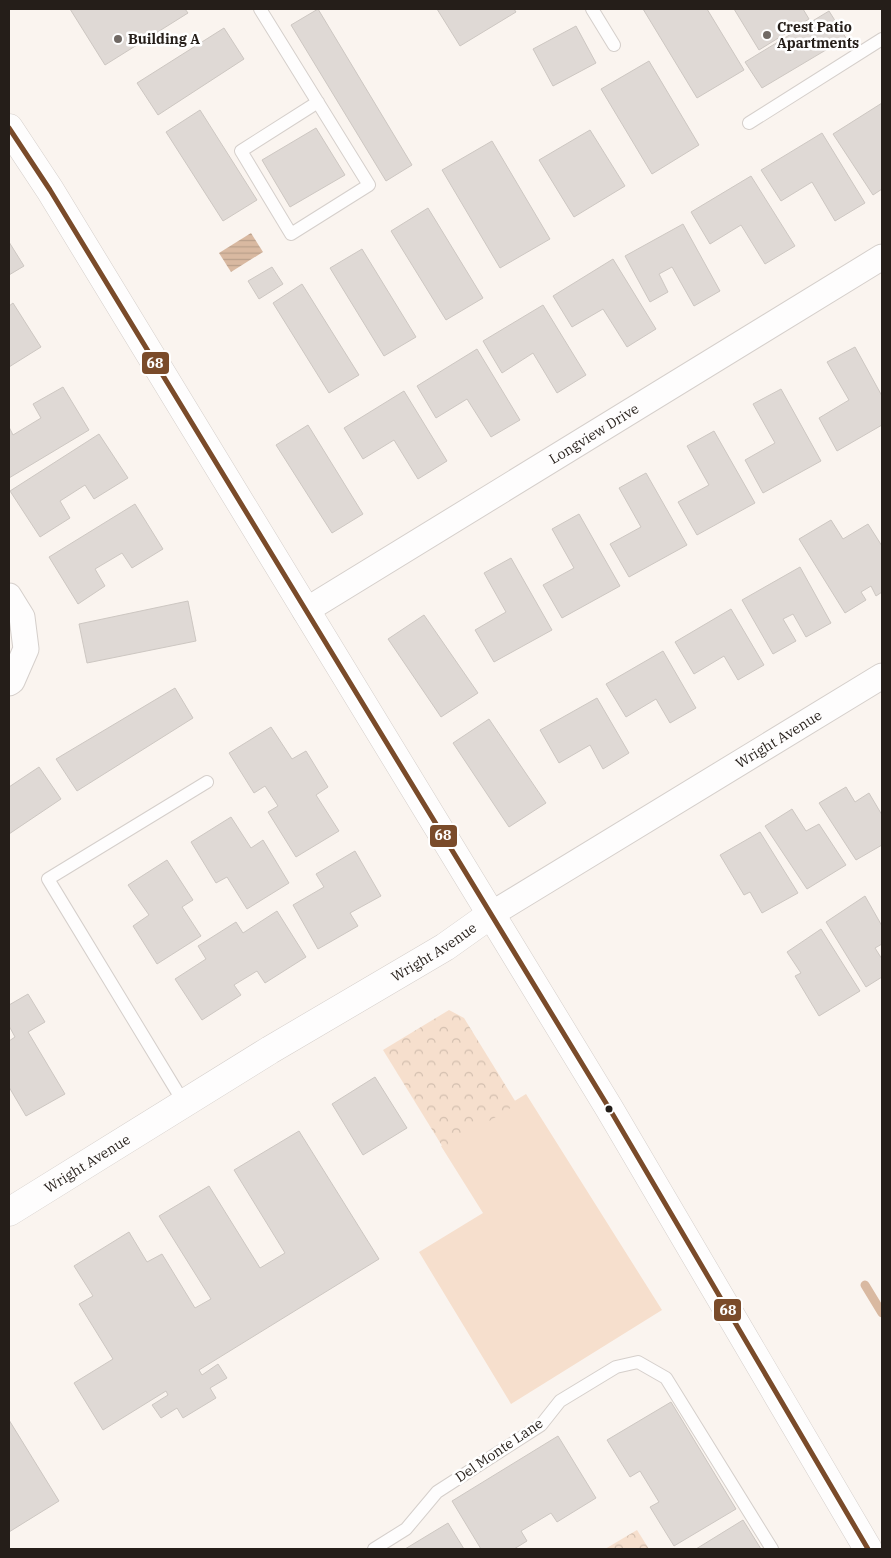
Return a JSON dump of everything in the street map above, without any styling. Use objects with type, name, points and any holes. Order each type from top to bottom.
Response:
[{"type":"main road","points":[[9,128],[55,198],[614,1116],[868,1549]]},
{"type":"main road","name":"Wright Avenue","points":[[9,1212],[270,1050],[445,947],[490,915]]},
{"type":"street","name":"Longview Drive","points":[[305,611],[882,258]]},
{"type":"street","points":[[9,596],[22,617],[26,649],[12,681],[9,683]]},
{"type":"street","name":"Wright Avenue","points":[[490,915],[880,682]]},
{"type":"lane","points":[[260,9],[318,102],[369,184],[291,234],[241,151],[318,102]]},
{"type":"lane","points":[[592,9],[614,45]]},
{"type":"lane","points":[[749,123],[882,39]]},
{"type":"lane","points":[[184,1103],[48,879],[207,782]]},
{"type":"lane","name":"Del Monte Lane","points":[[374,1549],[406,1529],[437,1492],[541,1425],[560,1401],[616,1367],[638,1362],[666,1378],[772,1549]]},
{"type":"green space","points":[[449,1010],[464,1018],[517,1104],[444,1149],[383,1050]]},
{"type":"green space","points":[[526,1094],[662,1310],[511,1404],[419,1252],[483,1213],[441,1146]]},
{"type":"green space","points":[[637,1530],[649,1549],[605,1549]]},
{"type":"shaded area","points":[[251,233],[263,252],[231,272],[219,253]]},
{"type":"building","name":"Building A","points":[[70,9],[185,9],[188,13],[105,65]]},
{"type":"building","points":[[318,9],[412,165],[386,181],[291,25]]},
{"type":"building","points":[[437,9],[514,9],[516,12],[460,46]]},
{"type":"building","points":[[643,9],[707,9],[744,70],[697,98]]},
{"type":"building","name":"Crest Patio Apartments","points":[[734,9],[803,9],[809,19],[759,50]]},
{"type":"building","points":[[829,11],[846,38],[762,88],[745,62]]},
{"type":"building","points":[[576,26],[596,63],[553,86],[533,49]]},
{"type":"building","points":[[224,28],[244,59],[158,115],[137,83]]},
{"type":"building","points":[[649,61],[699,145],[652,174],[601,89]]},
{"type":"building","points":[[882,103],[882,189],[873,195],[833,134]]},
{"type":"building","points":[[200,110],[257,200],[223,221],[166,132]]},
{"type":"building","points":[[316,128],[345,175],[290,207],[262,160]]},
{"type":"building","points":[[590,130],[625,186],[574,217],[539,160]]},
{"type":"building","points":[[822,133],[865,203],[835,221],[812,182],[781,201],[761,170]]},
{"type":"building","points":[[492,141],[550,239],[500,268],[442,170]]},
{"type":"building","points":[[751,176],[795,246],[765,264],[741,225],[710,244],[691,212]]},
{"type":"building","points":[[428,208],[483,298],[446,320],[391,231]]},
{"type":"building","points":[[683,224],[720,291],[694,306],[672,267],[659,274],[668,292],[650,302],[625,256]]},
{"type":"building","points":[[9,242],[24,266],[9,275]]},
{"type":"building","points":[[362,249],[416,337],[384,356],[330,268]]},
{"type":"building","points":[[613,259],[656,329],[627,347],[603,309],[572,327],[553,296]]},
{"type":"building","points":[[272,267],[283,284],[259,299],[248,281]]},
{"type":"building","points":[[302,284],[359,375],[329,393],[273,303]]},
{"type":"building","points":[[13,303],[41,347],[9,367],[9,306]]},
{"type":"building","points":[[543,305],[586,375],[557,393],[533,353],[502,373],[483,341]]},
{"type":"building","points":[[855,347],[882,396],[882,425],[837,451],[819,418],[849,400],[827,362]]},
{"type":"building","points":[[477,349],[520,420],[491,437],[467,399],[436,418],[417,386]]},
{"type":"building","points":[[63,387],[89,430],[9,478],[9,427],[13,435],[41,418],[33,404]]},
{"type":"building","points":[[781,389],[821,461],[763,493],[745,460],[775,443],[753,404]]},
{"type":"building","points":[[404,391],[447,461],[418,479],[394,440],[363,459],[344,428]]},
{"type":"building","points":[[308,425],[363,514],[332,533],[276,445]]},
{"type":"building","points":[[714,431],[755,503],[697,535],[678,502],[709,485],[687,446]]},
{"type":"building","points":[[99,434],[128,478],[94,499],[85,485],[60,501],[70,518],[40,537],[10,491]]},
{"type":"building","points":[[646,473],[687,545],[629,577],[610,544],[641,527],[619,488]]},
{"type":"building","points":[[135,504],[163,549],[132,568],[122,553],[95,569],[105,586],[78,604],[49,557]]},
{"type":"building","points":[[579,514],[620,586],[562,618],[543,585],[574,568],[552,529]]},
{"type":"building","points":[[831,520],[843,539],[868,524],[882,546],[882,592],[876,596],[871,586],[861,592],[866,600],[845,613],[799,539]]},
{"type":"building","points":[[511,558],[552,630],[494,662],[475,630],[506,612],[484,573]]},
{"type":"building","points":[[800,567],[831,623],[806,637],[793,614],[783,619],[796,641],[773,654],[742,600]]},
{"type":"building","points":[[188,601],[196,641],[87,663],[79,624]]},
{"type":"building","points":[[731,609],[764,665],[738,680],[724,656],[694,674],[675,642]]},
{"type":"building","points":[[424,615],[478,693],[441,717],[388,639]]},
{"type":"building","points":[[663,651],[696,708],[670,723],[656,699],[626,717],[606,684]]},
{"type":"building","points":[[175,688],[193,718],[77,791],[56,759]]},
{"type":"building","points":[[597,698],[629,753],[603,769],[590,745],[559,763],[540,730]]},
{"type":"building","points":[[489,719],[546,803],[509,827],[453,743]]},
{"type":"building","points":[[271,727],[292,759],[306,751],[328,787],[316,795],[339,831],[296,857],[268,812],[278,806],[265,786],[254,793],[229,753]]},
{"type":"building","points":[[39,767],[61,799],[9,834],[9,787]]},
{"type":"building","points":[[846,787],[855,802],[869,793],[882,815],[882,845],[856,860],[819,803]]},
{"type":"building","points":[[792,809],[806,831],[819,824],[846,865],[807,889],[765,826]]},
{"type":"building","points":[[231,817],[251,848],[263,840],[289,883],[247,909],[227,877],[216,883],[191,842]]},
{"type":"building","points":[[760,832],[798,893],[762,913],[750,892],[744,895],[720,855]]},
{"type":"building","points":[[355,851],[381,896],[350,913],[358,926],[318,949],[293,905],[324,887],[316,874]]},
{"type":"building","points":[[167,860],[193,900],[182,907],[201,936],[157,964],[133,926],[149,915],[128,885]]},
{"type":"building","points":[[865,896],[882,926],[882,944],[875,948],[882,959],[882,977],[866,987],[826,922]]},
{"type":"building","points":[[277,911],[306,957],[265,983],[257,971],[234,985],[241,995],[202,1020],[175,979],[206,959],[198,946],[236,922],[243,933]]},
{"type":"building","points":[[821,929],[860,991],[819,1016],[795,976],[801,973],[787,952]]},
{"type":"building","points":[[28,994],[45,1022],[28,1032],[65,1094],[26,1116],[9,1087],[9,1041],[15,1037],[9,1026],[9,1005]]},
{"type":"building","points":[[375,1077],[407,1128],[363,1155],[332,1104]]},
{"type":"building","points":[[299,1131],[379,1259],[199,1370],[202,1375],[218,1364],[227,1378],[210,1388],[216,1398],[183,1418],[177,1408],[161,1418],[152,1405],[168,1395],[166,1391],[103,1430],[74,1383],[113,1359],[79,1304],[93,1296],[74,1266],[129,1232],[147,1262],[162,1254],[195,1308],[211,1299],[159,1216],[209,1186],[260,1268],[285,1253],[234,1170]]},
{"type":"building","points":[[671,1402],[736,1509],[674,1546],[650,1507],[659,1502],[640,1471],[630,1477],[607,1440]]},
{"type":"building","points":[[9,1420],[59,1501],[9,1532]]},
{"type":"building","points":[[558,1436],[596,1498],[557,1522],[551,1513],[521,1531],[527,1541],[514,1549],[481,1549],[452,1501]]},
{"type":"building","points":[[743,1520],[761,1549],[696,1549]]},
{"type":"building","points":[[448,1523],[464,1549],[405,1549]]},
{"type":"waterway","points":[[865,1285],[882,1313]]},
{"type":"transit line","name":"68","points":[[9,128],[50,190],[609,1108],[868,1549]]},
{"type":"place","name":"Crest Patio Apartments","points":[[767,35]]},
{"type":"place","name":"Building A","points":[[118,39]]}]
